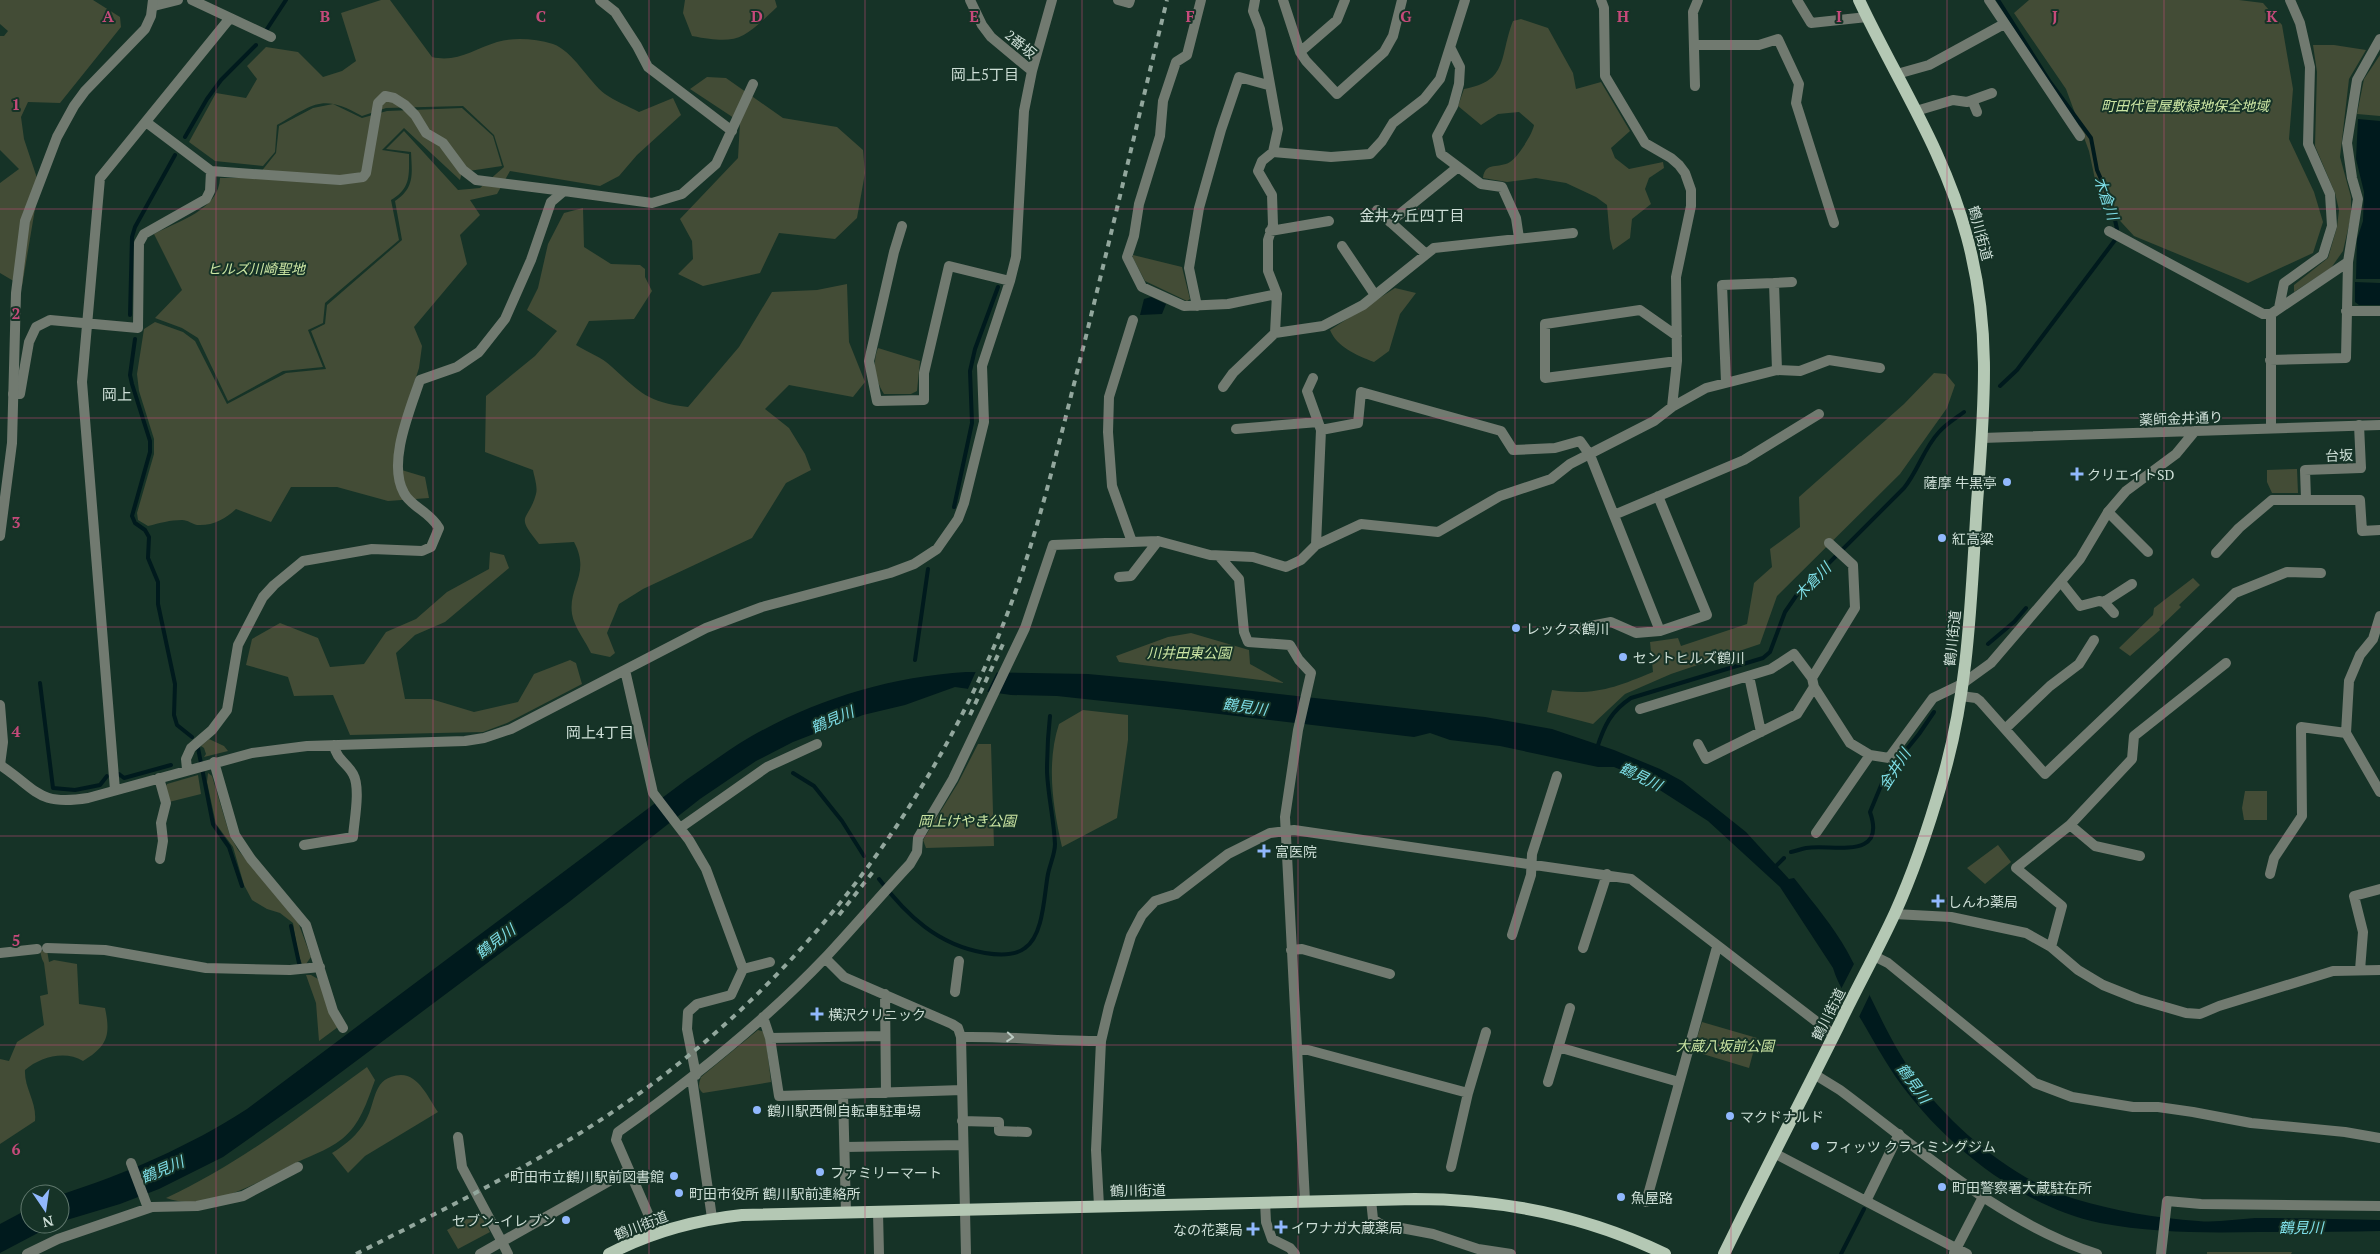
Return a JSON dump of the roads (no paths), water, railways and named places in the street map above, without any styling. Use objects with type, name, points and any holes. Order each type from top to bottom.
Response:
[{"type":"main road","name":"鶴川街道","points":[[1724,1254],[1894,914],[1920,848],[1943,780],[1962,690],[1969,622],[1982,438],[1985,361],[1984,323],[1974,264],[1958,203],[1916,111],[1859,0]]},
{"type":"main road","name":"鶴川街道","points":[[609,1254],[656,1232],[712,1218],[742,1215],[1444,1199],[1527,1207],[1596,1225],[1634,1239],[1665,1254]]},
{"type":"street","points":[[0,536],[12,443],[20,242],[30,203],[57,137],[74,106],[85,91],[137,39],[145,28],[154,3],[178,0]]},
{"type":"street","points":[[192,0],[271,37]]},
{"type":"street","points":[[600,0],[615,12],[648,67],[732,131]]},
{"type":"street","name":"2番坂","points":[[970,0],[982,25],[991,37],[1032,71]]},
{"type":"street","points":[[0,705],[3,742],[0,765],[42,797],[55,801],[88,798],[252,752],[334,745],[464,741],[484,738],[511,729],[706,628],[737,615],[890,573],[914,564],[937,549],[958,519],[964,503],[984,422],[982,366],[1016,257],[1024,111],[1032,71],[1052,0]]},
{"type":"street","points":[[1118,0],[1129,3],[1130,0]]},
{"type":"street","points":[[1201,0],[1187,55],[1176,62],[1163,101],[1160,136],[1139,204],[1134,236],[1127,257],[1142,287],[1184,306],[1228,304],[1277,294]]},
{"type":"street","points":[[1255,0],[1253,11],[1260,30],[1268,85],[1278,129],[1273,152]]},
{"type":"street","points":[[1283,0],[1300,52],[1306,61],[1338,94],[1384,52],[1394,36],[1402,0]]},
{"type":"street","points":[[1300,52],[1337,20],[1345,0]]},
{"type":"street","points":[[1275,333],[1277,294],[1268,271],[1268,240],[1273,225],[1272,195],[1258,171],[1262,160],[1273,152],[1330,156],[1370,154],[1382,141],[1392,123],[1432,91],[1440,79],[1466,0]]},
{"type":"street","points":[[1601,0],[1604,8],[1605,76],[1645,143],[1671,158],[1679,165],[1685,173],[1691,190],[1691,206],[1676,276],[1677,361],[1672,407]]},
{"type":"street","points":[[1695,86],[1693,12],[1698,0]]},
{"type":"street","points":[[1797,0],[1810,23],[1867,17]]},
{"type":"street","points":[[1989,0],[2080,136]]},
{"type":"street","points":[[2271,428],[2270,360],[2275,311],[2284,284],[2323,255],[2332,226],[2330,194],[2308,144],[2310,67],[2300,23],[2290,0]]},
{"type":"street","points":[[115,790],[82,382],[100,178],[230,18]]},
{"type":"street","points":[[1897,74],[1929,65],[2004,24]]},
{"type":"street","points":[[1694,45],[1759,45],[1778,39],[1799,84],[1796,103],[1834,224]]},
{"type":"street","points":[[2270,360],[2346,358],[2348,262],[2358,199],[2352,178],[2347,143],[2358,80],[2379,43]]},
{"type":"street","points":[[1451,49],[1460,68],[1460,84],[1453,106],[1438,136],[1441,154],[1481,184],[1502,187],[1516,218],[1519,238]]},
{"type":"street","points":[[1197,306],[1189,268],[1199,208],[1221,130],[1239,78],[1268,85]]},
{"type":"street","points":[[146,122],[211,172],[340,180],[362,177],[366,173],[378,102],[385,96],[394,98],[405,105],[415,115],[426,133],[443,143],[463,170],[476,180],[652,203],[682,194],[716,164],[752,84]]},
{"type":"street","points":[[1916,111],[1953,100],[1967,102],[1992,93]]},
{"type":"street","points":[[1972,100],[1977,112]]},
{"type":"street","points":[[1390,222],[1458,166]]},
{"type":"street","points":[[13,394],[20,394],[29,342],[36,327],[50,320],[138,328],[139,243],[144,234],[206,199],[210,191],[211,172]]},
{"type":"street","points":[[343,1028],[333,1011],[309,931],[303,920],[251,858],[235,835],[201,765],[186,759],[191,748],[212,730],[227,710],[238,645],[264,597],[274,585],[303,561],[372,549],[422,552],[431,547],[438,528],[432,517],[408,499],[404,493],[399,476],[401,443],[420,380],[441,374],[479,352],[505,319],[531,260],[551,202],[564,191]]},
{"type":"street","points":[[1377,210],[1426,254]]},
{"type":"street","points":[[1270,231],[1329,221]]},
{"type":"street","points":[[902,226],[894,252],[869,361],[877,401],[924,400],[924,373],[949,266],[1008,280]]},
{"type":"street","points":[[2109,231],[2263,314],[2275,311],[2348,262]]},
{"type":"street","points":[[1223,387],[1233,373],[1275,333],[1324,326],[1363,305],[1434,248],[1573,232]]},
{"type":"street","points":[[1342,246],[1374,295]]},
{"type":"street","points":[[1726,382],[1722,285],[1792,282]]},
{"type":"street","points":[[1774,283],[1777,370]]},
{"type":"street","points":[[1677,336],[1640,310],[1544,324],[1545,378],[1677,361]]},
{"type":"street","points":[[2346,311],[2380,311]]},
{"type":"street","points":[[1132,542],[1112,486],[1108,432],[1109,397],[1133,320]]},
{"type":"street","points":[[656,1232],[616,1140],[618,1132],[694,1076],[763,1017],[825,958],[917,852],[918,838],[953,779],[987,710],[1034,604],[1053,545],[1158,541],[1219,556],[1253,557],[1286,567],[1302,560],[1316,545],[1362,524],[1438,532],[1500,496],[1551,479],[1570,464],[1654,422],[1672,407],[1706,388],[1777,370],[1800,371],[1829,360],[1880,368]]},
{"type":"street","points":[[1313,378],[1306,391],[1319,426],[1316,545]]},
{"type":"street","points":[[1236,428],[1358,423],[1361,392],[1501,431],[1513,450],[1555,448],[1580,441],[1590,455],[1660,631]]},
{"type":"street","points":[[1614,515],[1744,460],[1819,414]]},
{"type":"street","name":"台坂","points":[[2306,500],[2305,470],[2361,468],[2359,425]]},
{"type":"street","name":"薬師金井通り","points":[[1982,438],[2380,425]]},
{"type":"street","points":[[1640,709],[1771,669],[1794,654],[1850,742],[1870,755],[1889,758],[1933,698],[1962,690],[1991,663],[2080,559],[2108,512],[2126,491],[2176,454],[2195,431]]},
{"type":"street","points":[[1575,629],[1611,622],[1636,633],[1660,631],[1707,615],[1658,496]]},
{"type":"street","points":[[2216,553],[2239,528],[2272,500],[2360,500],[2362,531],[2380,530]]},
{"type":"street","points":[[2108,512],[2148,552]]},
{"type":"street","points":[[1119,576],[1131,576],[1158,541]]},
{"type":"street","points":[[1698,744],[1706,759],[1796,714],[1855,608],[1853,565],[1831,546]]},
{"type":"street","points":[[1219,556],[1239,579],[1244,632],[1248,642],[1290,645],[1299,660],[1311,673],[1308,693],[1298,730],[1285,806],[1304,1201]]},
{"type":"street","points":[[1962,690],[1980,701],[2045,774],[2235,593],[2283,569],[2321,573]]},
{"type":"street","points":[[2061,582],[2080,606],[2099,601],[2104,602],[2114,612]]},
{"type":"street","points":[[2104,602],[2132,584]]},
{"type":"street","points":[[2379,789],[2346,733],[2349,682],[2360,655],[2376,640],[2380,616]]},
{"type":"street","points":[[2005,729],[2050,686],[2079,664],[2094,640]]},
{"type":"street","points":[[2051,947],[2062,906],[2016,868],[2070,825],[2132,759],[2134,736],[2226,662]]},
{"type":"street","points":[[625,670],[654,796],[679,826],[706,869],[743,969],[731,995],[697,1004],[688,1012],[687,1029],[712,1218]]},
{"type":"street","points":[[1749,676],[1761,732]]},
{"type":"street","points":[[2270,874],[2274,858],[2302,816],[2301,727],[2346,733]]},
{"type":"street","points":[[679,826],[767,767],[817,744]]},
{"type":"street","points":[[304,845],[353,837],[357,787],[354,775],[335,753],[334,745]]},
{"type":"street","points":[[1816,833],[1870,755]]},
{"type":"street","points":[[1512,935],[1531,875],[1532,854],[1557,776]]},
{"type":"street","points":[[158,778],[166,803],[161,823],[163,841],[160,859]]},
{"type":"street","points":[[2070,825],[2094,846],[2140,856]]},
{"type":"street","points":[[1098,1206],[1096,1150],[1101,1041],[1131,936],[1142,915],[1155,902],[1176,894],[1228,854],[1270,833],[1294,830],[1607,874],[1631,880],[1834,1035]]},
{"type":"street","points":[[1583,948],[1607,874]]},
{"type":"street","points":[[2360,970],[2363,932],[2354,896],[2380,889]]},
{"type":"street","points":[[1894,914],[1951,917],[2026,933],[2051,947],[2078,970],[2103,986],[2138,999],[2186,1013],[2200,1014],[2219,1006],[2333,972],[2380,970]]},
{"type":"street","points":[[1646,1202],[1717,947]]},
{"type":"street","points":[[0,953],[42,948],[105,950],[206,968],[290,970],[320,967]]},
{"type":"street","points":[[1291,950],[1302,950],[1390,974]]},
{"type":"street","points":[[1874,956],[1888,963],[2035,1083],[2072,1097],[2133,1107],[2193,1112],[2251,1123],[2345,1132],[2380,1138]]},
{"type":"street","points":[[825,958],[844,977],[958,1028],[961,1037],[963,1210],[966,1224],[966,1254]]},
{"type":"street","points":[[955,992],[959,961]]},
{"type":"street","points":[[743,969],[770,962]]},
{"type":"street","points":[[885,994],[886,1092]]},
{"type":"street","points":[[1548,1082],[1570,1008]]},
{"type":"street","points":[[763,1017],[770,1038],[778,1096],[962,1090]]},
{"type":"street","points":[[1451,1167],[1468,1093],[1486,1032]]},
{"type":"street","points":[[770,1038],[885,1036]]},
{"type":"street","points":[[961,1037],[1005,1036],[1062,1041],[1101,1041]]},
{"type":"street","points":[[1558,1047],[1679,1082]]},
{"type":"street","points":[[1297,1050],[1308,1050],[1468,1093]]},
{"type":"street","points":[[1814,1074],[1840,1090],[1983,1197],[2026,1225],[2097,1254]]},
{"type":"street","points":[[843,1094],[846,1213]]},
{"type":"street","points":[[962,1121],[1000,1122],[999,1130],[1027,1132]]},
{"type":"street","points":[[1866,1201],[1899,1134]]},
{"type":"street","points":[[458,1137],[462,1167],[508,1254]]},
{"type":"street","points":[[844,1147],[962,1145]]},
{"type":"street","points":[[1774,1152],[1955,1251],[1966,1254]]},
{"type":"street","points":[[131,1164],[146,1204]]},
{"type":"street","points":[[27,1254],[58,1238],[146,1204],[197,1206],[229,1200],[251,1192],[298,1167]]},
{"type":"street","points":[[480,1254],[502,1242],[510,1235],[629,1170]]},
{"type":"street","points":[[1955,1251],[1983,1197]]},
{"type":"street","points":[[1371,1200],[1373,1219],[1380,1224],[1433,1234],[1478,1249],[1511,1254]]},
{"type":"street","points":[[2161,1254],[2165,1205],[2167,1201],[2201,1204],[2380,1206]]},
{"type":"street","points":[[1265,1202],[1266,1222],[1272,1239],[1290,1248],[1295,1254]]},
{"type":"street","points":[[878,1212],[878,1254]]},
{"type":"water","points":[[2358,119],[2380,121],[2380,279],[2356,279],[2357,239],[2363,221],[2364,192],[2356,159]]},
{"type":"water","points":[[2355,282],[2380,283],[2380,305],[2359,305],[2355,302]]},
{"type":"water","points":[[1151,297],[1166,304],[1162,314],[1140,315],[1144,299]]},
{"type":"water","name":"鶴見川","points":[[966,672],[1088,674],[1163,681],[1485,717],[1552,729],[1614,750],[1660,769],[1682,781],[1746,832],[1789,879],[1794,878],[1842,942],[1896,1047],[1915,1077],[1947,1115],[1966,1133],[1986,1150],[2030,1180],[2052,1191],[2075,1199],[2105,1207],[2167,1218],[2205,1221],[2255,1218],[2380,1220],[2380,1231],[2179,1232],[2140,1229],[2100,1223],[2070,1215],[2040,1202],[2012,1186],[1984,1168],[1959,1147],[1914,1101],[1886,1062],[1842,989],[1833,968],[1780,887],[1708,821],[1641,778],[1614,767],[1598,767],[1500,746],[1450,740],[1430,733],[1414,737],[1177,709],[1057,696],[1011,695],[955,687],[905,705],[863,715],[793,742],[756,761],[700,799],[569,902],[308,1097],[223,1157],[159,1189],[120,1204],[70,1219],[70,1192],[109,1178],[180,1147],[247,1109],[686,780],[750,737],[801,712],[854,692],[909,679]]},
{"type":"water","points":[[20,1213],[20,1234],[36,1234],[0,1253],[0,1224]]},
{"type":"waterway","points":[[265,32],[286,0]]},
{"type":"waterway","name":"木倉川","points":[[1998,0],[2050,82],[2091,138],[2097,170],[2111,202],[2117,229],[2115,240],[2017,370],[2000,386]]},
{"type":"waterway","points":[[185,137],[207,99],[221,80],[256,45]]},
{"type":"waterway","points":[[130,315],[132,237],[135,227],[175,155]]},
{"type":"waterway","points":[[954,507],[972,423],[970,371],[975,349],[998,287]]},
{"type":"waterway","points":[[135,339],[130,375],[150,441],[150,452],[132,516],[135,523],[145,530],[149,537],[148,558],[158,582],[158,604],[175,684],[174,715],[177,725],[192,737]]},
{"type":"waterway","name":"木倉川","points":[[1597,748],[1602,733],[1613,714],[1631,698],[1763,658],[1770,652],[1785,612],[1796,596],[1904,488],[1934,438],[1945,426],[1964,412]]},
{"type":"waterway","points":[[915,660],[928,569]]},
{"type":"waterway","name":"金井川","points":[[1988,644],[2014,622],[2026,608]]},
{"type":"waterway","points":[[40,683],[53,788],[75,790],[100,785],[107,776]]},
{"type":"waterway","name":"金井川","points":[[1791,852],[1817,847],[1854,847],[1864,844],[1871,838],[1873,827],[1870,812],[1885,776],[1934,712]]},
{"type":"waterway","points":[[879,879],[912,917],[938,936],[968,949],[985,953],[1011,954],[1025,948],[1031,942],[1040,924],[1048,874],[1055,848],[1047,772],[1050,716]]},
{"type":"waterway","points":[[198,748],[213,824],[229,847],[242,886]]},
{"type":"waterway","points":[[119,774],[124,778],[171,765]]},
{"type":"waterway","points":[[793,773],[814,786],[842,821],[864,856]]},
{"type":"waterway","name":"金井川","points":[[1775,867],[1784,858]]},
{"type":"waterway","points":[[291,926],[299,963]]},
{"type":"waterway","points":[[1841,1254],[1864,1209]]},
{"type":"railway","points":[[356,1254],[504,1178],[575,1136],[644,1090],[700,1046],[753,998],[803,947],[848,893],[890,836],[928,776],[963,714],[1006,618],[1028,554],[1047,490],[1084,343],[1167,0]]},
{"type":"railway","points":[[970,715],[1003,644]]},
{"type":"railway","points":[[839,915],[876,868]]},
{"type":"place","name":"クリエイトSD","points":[[2077,474]]},
{"type":"place","name":"薩摩 牛黒亭","points":[[2007,482]]},
{"type":"place","name":"紅高粱","points":[[1942,538]]},
{"type":"place","name":"レックス鶴川","points":[[1516,628]]},
{"type":"place","name":"セントヒルズ鶴川","points":[[1623,657]]},
{"type":"place","name":"富医院","points":[[1264,851]]},
{"type":"place","name":"しんわ薬局","points":[[1938,901]]},
{"type":"place","name":"横沢クリニック","points":[[817,1014]]},
{"type":"place","name":"鶴川駅西側自転車駐車場","points":[[757,1110]]},
{"type":"place","name":"マクドナルド","points":[[1730,1116]]},
{"type":"place","name":"フィッツ クライミングジム","points":[[1815,1146]]},
{"type":"place","name":"ファミリーマート","points":[[820,1172]]},
{"type":"place","name":"町田市立鶴川駅前図書館","points":[[674,1176]]},
{"type":"place","name":"町田警察署大蔵駐在所","points":[[1942,1187]]},
{"type":"place","name":"町田市役所 鶴川駅前連絡所","points":[[679,1193]]},
{"type":"place","name":"魚屋路","points":[[1621,1197]]},
{"type":"place","name":"セブン-イレブン","points":[[566,1220]]},
{"type":"place","name":"イワナガ大蔵薬局","points":[[1281,1227]]},
{"type":"place","name":"なの花薬局","points":[[1253,1229]]},
{"type":"district","name":"岡上5丁目","points":[[985,74]]},
{"type":"district","name":"金井ヶ丘四丁目","points":[[1412,215]]},
{"type":"district","name":"岡上","points":[[117,394]]},
{"type":"district","name":"岡上4丁目","points":[[600,732]]},
{"type":"park label","name":"町田代官屋敷緑地保全地域","points":[[2185,105]]},
{"type":"park label","name":"ヒルズ川崎聖地","points":[[256,268]]},
{"type":"park label","name":"川井田東公園","points":[[1189,652]]},
{"type":"park label","name":"岡上けやき公園","points":[[967,820]]},
{"type":"park label","name":"大蔵八坂前公園","points":[[1725,1045]]}]
